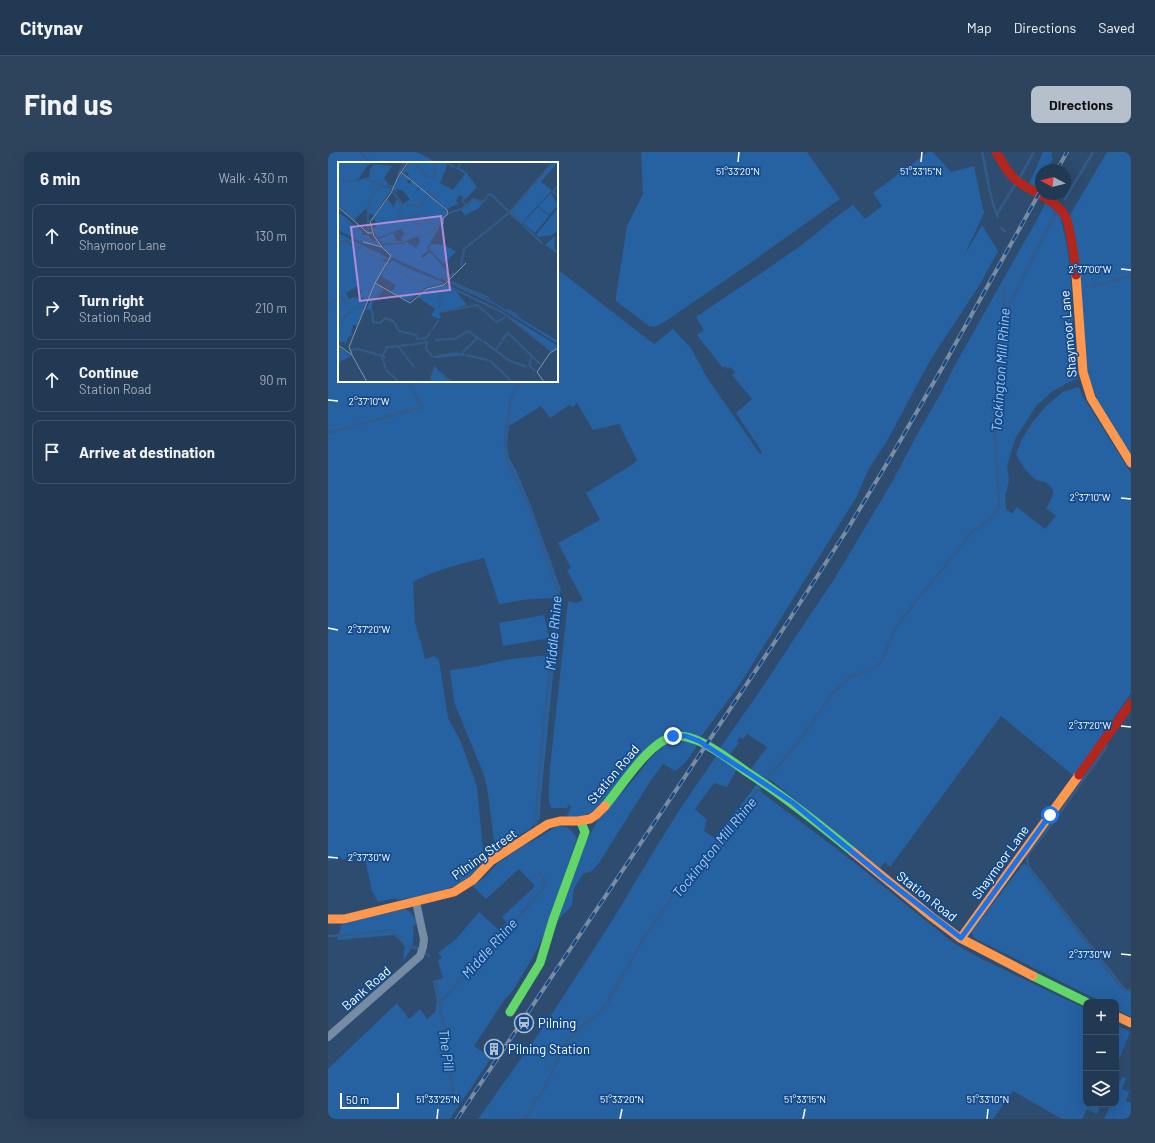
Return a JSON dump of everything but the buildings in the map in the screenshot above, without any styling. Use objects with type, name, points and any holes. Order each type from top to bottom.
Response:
[{"type":"street","name":"Shaymoor Lane","points":[[996,152],[1007,170],[1016,180],[1054,203],[1067,219],[1075,256],[1082,372],[1091,398],[1131,463]]},
{"type":"street","name":"Shaymoor Lane","points":[[961,938],[1131,703]]},
{"type":"street","name":"Station Road","points":[[582,822],[594,816],[602,808],[650,751],[663,740],[673,736],[686,736],[699,741],[793,803],[961,938],[1083,1001]]},
{"type":"street","name":"Pilning Street","points":[[328,919],[344,919],[454,892],[473,880],[491,861],[554,822],[582,822]]},
{"type":"street","points":[[510,1012],[540,963],[553,920],[585,832],[582,822]]},
{"type":"street","name":"Bank Road","points":[[328,1037],[420,956],[424,947],[424,940],[416,902]]},
{"type":"street","points":[[1119,1017],[1131,1023]]},
{"type":"shaded area","points":[[328,152],[416,152],[435,162],[338,162],[338,382],[558,382],[558,270],[654,344],[673,329],[691,348],[706,376],[760,454],[762,452],[736,413],[752,399],[732,375],[735,372],[730,367],[727,369],[726,367],[722,367],[697,335],[704,330],[696,317],[807,241],[853,205],[865,219],[882,206],[873,193],[928,152],[933,152],[951,172],[974,166],[984,213],[964,256],[982,225],[998,251],[979,286],[931,359],[887,441],[868,470],[857,496],[740,684],[700,738],[667,734],[597,809],[580,818],[566,818],[571,807],[569,804],[567,808],[551,808],[549,799],[550,768],[568,601],[576,603],[583,600],[567,570],[571,568],[558,543],[600,520],[586,493],[637,460],[619,424],[593,430],[577,403],[573,407],[569,405],[550,418],[541,406],[509,426],[507,444],[509,458],[515,468],[531,506],[561,590],[556,598],[529,599],[499,604],[484,558],[439,571],[413,582],[415,623],[425,659],[434,656],[439,660],[448,718],[460,740],[477,786],[483,850],[486,860],[468,878],[449,888],[422,896],[396,900],[396,898],[378,902],[372,891],[362,852],[342,860],[340,856],[328,861]]},
{"type":"shaded area","points":[[641,152],[807,152],[840,199],[666,321],[655,327],[649,326],[616,301],[627,226],[643,194]]},
{"type":"shaded area","points":[[1043,152],[1053,152],[1051,155],[1053,159],[1050,164],[1038,164]]},
{"type":"shaded area","points":[[1107,152],[1131,152],[1131,455],[1098,402],[1087,372],[1070,215]]},
{"type":"shaded area","points":[[1035,170],[1035,188],[1029,184]]},
{"type":"shaded area","points":[[1046,202],[1060,216],[1066,241],[1070,267],[1078,379],[1053,391],[1037,405],[1016,437],[1007,466],[1009,481],[1005,497],[1006,509],[1012,514],[1017,507],[1045,529],[1056,516],[1046,508],[1051,501],[1053,490],[1048,484],[1032,477],[1024,468],[1016,454],[1022,439],[1032,423],[1046,406],[1063,392],[1079,387],[1082,395],[1131,473],[1131,693],[1074,776],[1001,716],[890,867],[885,862],[880,868],[772,781],[751,769],[767,747],[747,734],[743,739],[740,737],[737,741],[739,743],[730,754],[720,748],[835,578],[892,482]]},
{"type":"shaded area","points":[[544,615],[549,638],[503,646],[499,623]]},
{"type":"shaded area","points":[[555,655],[540,818],[529,830],[495,848],[484,775],[454,702],[450,670],[474,667],[510,659]]},
{"type":"shaded area","points":[[676,740],[688,740],[697,746],[685,763],[675,771],[663,764],[651,780],[599,863],[592,871],[583,874],[574,888],[572,905],[560,918],[556,925],[587,840],[599,818],[652,757],[662,747]]},
{"type":"shaded area","points":[[717,755],[737,769],[727,787],[714,783],[695,809],[707,820],[704,831],[715,838],[757,784],[761,792],[850,859],[952,942],[978,957],[1083,1008],[1083,1107],[1100,1107],[1097,1114],[1087,1109],[1082,1119],[1062,1119],[1013,1091],[993,1119],[478,1119],[544,1026],[612,921],[682,806]]},
{"type":"shaded area","points":[[558,826],[570,829],[577,839],[544,935],[512,992],[505,999],[474,1046],[491,1058],[450,1119],[328,1119],[328,1069],[397,1003],[409,1019],[420,1009],[427,1019],[435,1012],[437,1002],[433,981],[443,978],[438,961],[442,957],[438,953],[456,939],[479,912],[499,930],[507,922],[502,917],[535,886],[519,869],[486,899],[473,886],[484,878],[498,863],[521,847]]},
{"type":"shaded area","points":[[1024,863],[1123,990],[1131,991],[1131,1017],[1119,1011],[1119,999],[1096,999],[974,938],[971,932]]},
{"type":"shaded area","points":[[406,909],[413,915],[417,924],[413,926],[413,941],[411,948],[403,961],[405,945],[394,935],[337,940],[341,927],[339,926],[359,919]]},
{"type":"shaded area","points":[[1119,1026],[1130,1032],[1119,1059]]},
{"type":"shaded area","points":[[1122,1077],[1126,1078],[1122,1089],[1129,1092],[1126,1101],[1131,1103],[1131,1119],[1104,1119],[1110,1107],[1119,1107],[1119,1084]]},
{"type":"waterway","name":"Middle Rhine","points":[[361,152],[371,162]]},
{"type":"waterway","name":"Tockington Mill Rhine","points":[[982,152],[990,194],[998,217]]},
{"type":"waterway","points":[[1020,177],[1034,152]]},
{"type":"waterway","points":[[1071,189],[1093,152]]},
{"type":"waterway","points":[[997,214],[1016,183]]},
{"type":"waterway","points":[[1005,314],[1055,214]]},
{"type":"waterway","name":"Tockington Mill Rhine","points":[[1001,228],[1005,231]]},
{"type":"waterway","points":[[1092,286],[1131,276]]},
{"type":"waterway","name":"Tockington Mill Rhine","points":[[765,781],[796,745],[830,696],[850,677],[871,670],[881,662],[896,627],[970,534],[991,518],[999,507],[994,416],[1001,324],[1005,315],[1004,287]]},
{"type":"waterway","points":[[328,304],[338,299]]},
{"type":"waterway","points":[[328,433],[422,407],[409,382]]},
{"type":"waterway","name":"Middle Rhine","points":[[520,382],[510,402],[505,444],[508,462],[531,511],[559,595],[544,720],[536,826]]},
{"type":"waterway","points":[[1107,746],[1057,817],[1027,856],[1028,866],[1125,990],[1131,991]]},
{"type":"waterway","name":"Tockington Mill Rhine","points":[[524,1119],[530,1112],[534,1102],[546,1087],[561,1050],[568,1040],[586,1023],[598,1015],[607,1004],[646,935],[676,892],[762,785]]},
{"type":"waterway","name":"Middle Rhine","points":[[440,1003],[543,889],[544,880],[540,873]]},
{"type":"waterway","points":[[328,936],[390,930],[397,935],[405,945],[417,948],[429,956]]},
{"type":"waterway","name":"The Pill","points":[[435,982],[440,1003],[454,1098]]},
{"type":"railway","points":[[1060,164],[1067,152]]},
{"type":"railway","points":[[457,1119],[780,634],[847,530],[942,368],[1035,200]]},
{"type":"traffic: fast","points":[[605,806],[644,756],[663,741],[672,737],[686,737],[701,742],[730,760],[788,800],[853,852]]},
{"type":"traffic: fast","points":[[510,1012],[540,963],[553,920],[585,832],[581,822]]},
{"type":"traffic: fast","points":[[1033,976],[1083,1001]]},
{"type":"traffic: slow","points":[[1076,275],[1083,372],[1091,398],[1131,463]]},
{"type":"traffic: slow","points":[[961,938],[1079,775]]},
{"type":"traffic: slow","points":[[328,919],[344,919],[454,892],[473,880],[491,861],[548,824],[560,821],[590,819],[605,806]]},
{"type":"traffic: slow","points":[[853,852],[960,938],[1033,976]]},
{"type":"traffic: slow","points":[[1119,1017],[1131,1023]]},
{"type":"traffic: jam","points":[[996,152],[1006,169],[1016,180],[1052,202],[1062,212],[1069,227],[1076,275]]},
{"type":"traffic: jam","points":[[1079,775],[1131,703]]},
{"type":"place","name":"Pilning","points":[[524,1023]]},
{"type":"place","name":"Pilning Station","points":[[494,1049]]},
{"type":"route","points":[[673,736],[686,736],[699,741],[793,803],[884,878],[961,938],[1050,815]]}]
